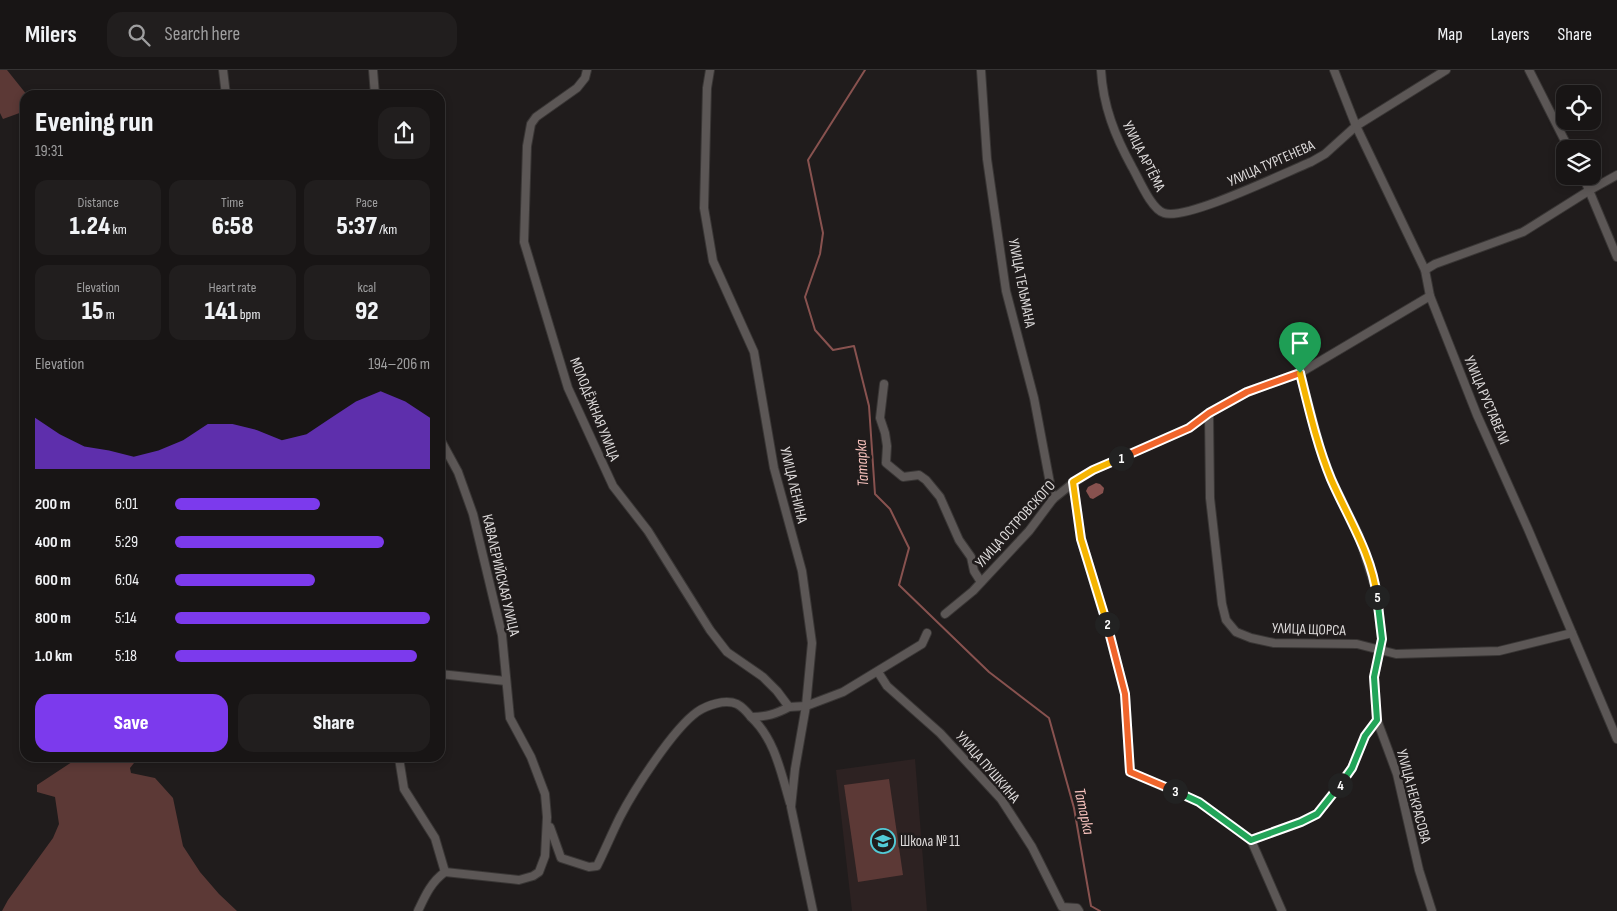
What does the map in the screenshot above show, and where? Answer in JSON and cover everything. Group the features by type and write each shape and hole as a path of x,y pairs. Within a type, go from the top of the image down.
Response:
{"street":[{"path":"223,70 225,90"},
{"path":"373,70 375,90"},
{"name":"МОЛОДЁЖНАЯ УЛИЦА","path":"587,70 585,78 578,88 536,117 531,124 526,146 524,242 568,388 613,486 648,531 710,630 727,652 763,677 789,707"},
{"name":"УЛИЦА ЛЕНИНА","path":"710,70 707,88 704,208 713,261 754,352 774,468 802,571 812,643 806,706 795,769 791,807 814,911"},
{"name":"УЛИЦА ТЕЛЬМАНА","path":"981,70 987,159 1006,291 1034,398 1054,499"},
{"name":"УЛИЦА АРТЁМА","path":"1101,70 1105,103 1122,149 1156,208 1164,213 1172,214"},
{"name":"УЛИЦА РУСТАВЕЛИ","path":"1334,70 1356,126 1425,270 1430,296 1477,415 1617,740"},
{"name":"УЛИЦА ТУРГЕНЕВА","path":"1172,214 1219,202 1311,162 1325,154 1356,126 1446,70"},
{"path":"1529,70 1564,140"},
{"path":"1425,270 1435,264 1523,232 1617,175"},
{"path":"1588,185 1617,257"},
{"name":"УЛИЦА ОСТРОВСКОГО","path":"945,614 981,582 1029,531 1054,499 1073,482 1093,470 1189,428 1209,413 1247,392 1300,373 1430,296"},
{"name":"УЛИЦА НЕКРАСОВА","path":"1300,373 1321,452 1332,480 1360,536 1370,565 1376,590 1382,639 1374,677 1377,720 1397,774 1419,870 1432,911"},
{"path":"884,384 880,418 887,446 886,463 903,478 919,475 926,480 940,497 959,540 971,557 974,571 981,582"},
{"name":"УЛИЦА ЩОРСА","path":"1209,413 1210,498 1222,604 1226,620 1236,632 1251,638 1274,643 1357,644 1378,651 1415,655 1460,651 1500,651 1572,633"},
{"name":"КАВАЛЕРИЙСКАЯ УЛИЦА","path":"445,450 458,472 473,514 502,635 510,718 531,757 545,794 547,817 545,856 539,872 533,876 518,880 445,872"},
{"path":"1073,482 1081,539 1109,632 1125,694 1130,772 1199,802 1251,840 1282,911"},
{"path":"751,717 770,716 789,707 806,706 843,692 922,644 928,633"},
{"name":"УЛИЦА ПУШКИНА","path":"878,672 887,686 940,732 1001,799 1032,847 1059,909 1077,908 1079,911"},
{"path":"445,675 506,681"},
{"path":"547,817 561,858 589,867 597,866 620,816 669,742 686,721 697,712 709,706 731,702 739,705 759,724 770,742 778,760 791,807"},
{"path":"1251,840 1301,822 1317,814 1352,768 1365,736 1377,720"},
{"path":"400,762 404,789 418,814 435,838 445,872 427,891 418,911"}],"shaded area":[{"path":"0,70 7,70 23,90 20,90 20,113 3,119 0,113"},
{"path":"1096,483 1104,488 1103,493 1093,499 1090,498 1086,491 1088,487"},
{"name":"Школа № 11","path":"915,759 927,911 852,911 836,770"},
{"path":"72,762 135,762 130,768 131,773 155,778 173,798 183,846 200,872 237,911 2,911 53,838 59,824 55,797 37,792 37,785"},
{"path":"889,779 903,875 858,882 844,785"}],"waterway":[{"name":"Татарка","path":"865,70 808,160 823,233 820,254 805,297 815,330 833,350 854,346 869,406 875,494 890,509 909,548 899,585 989,672 1049,718 1074,808 1091,906 1100,911"}],"place":[{"name":"Школа № 11","path":"883,841"}],"route":[{"path":"1300,373 1321,452 1332,480 1360,536 1376,590 1382,639 1374,677 1377,720 1365,736 1352,768 1317,814 1301,822 1251,840 1199,802 1130,772 1125,694 1109,632 1081,539 1073,482 1093,470 1189,428 1209,413 1247,392 1300,373"}]}
